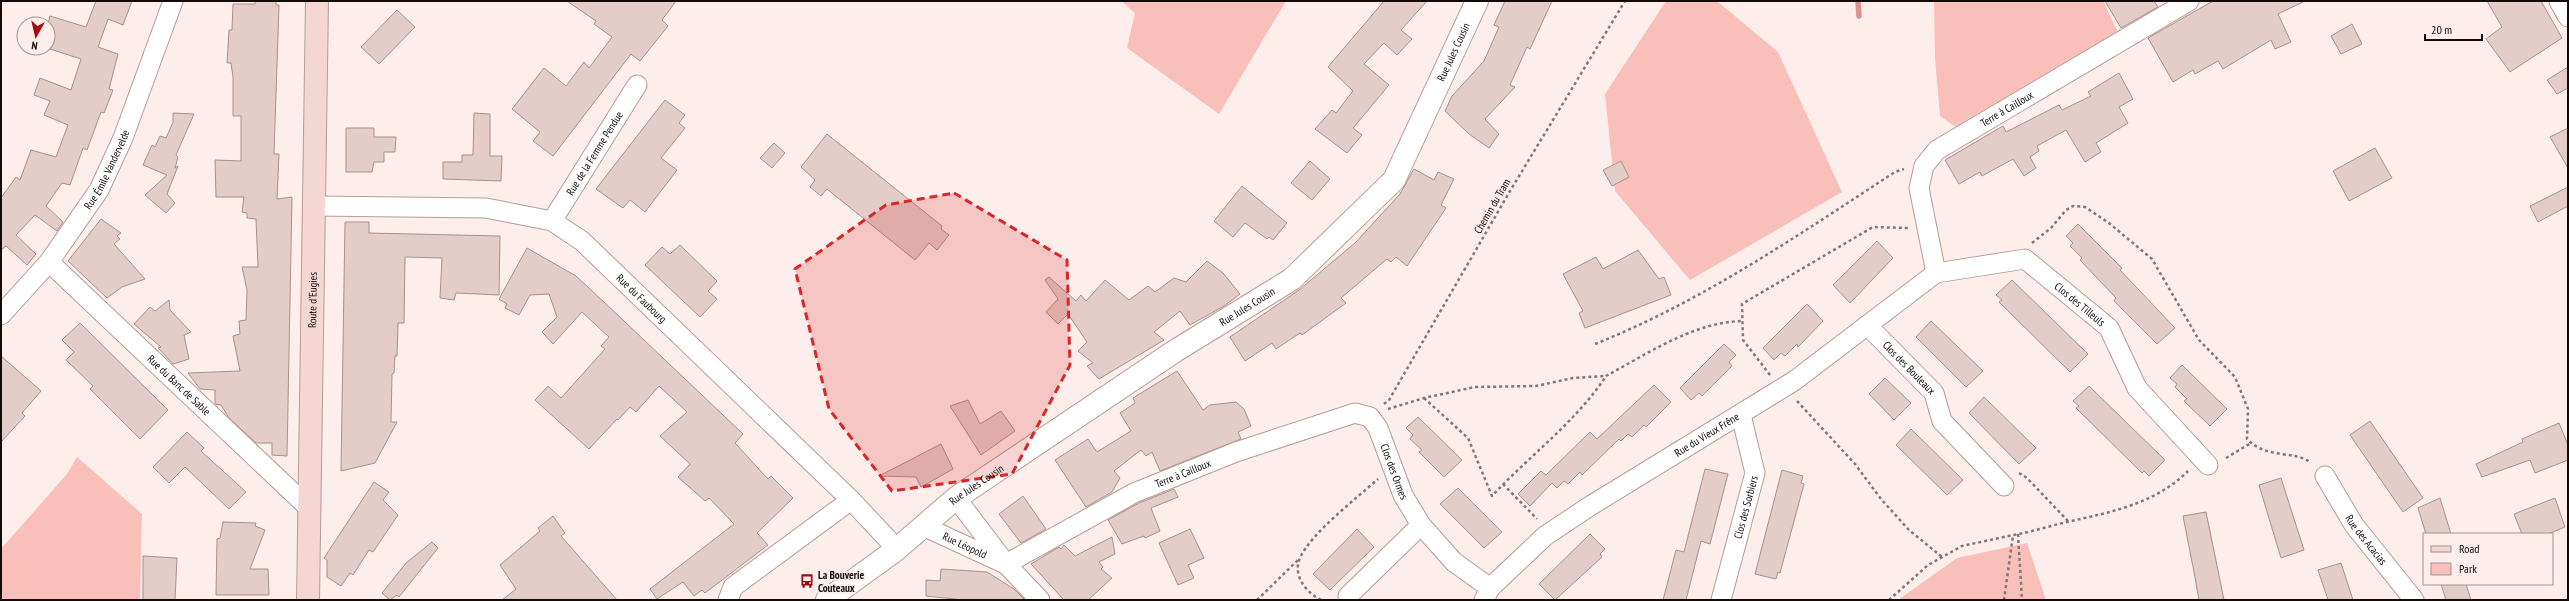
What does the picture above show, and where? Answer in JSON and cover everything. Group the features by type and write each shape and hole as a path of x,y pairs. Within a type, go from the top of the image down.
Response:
{"main road":[{"name":"Route d'Eugies","path":"308,600 317,1"}],"street":[{"name":"Rue Émile Vandervelde","path":"1,315 48,262 99,190 123,138 174,1"},
{"name":"Rue Jules Cousin","path":"827,600 897,550 956,498 1175,351 1292,279 1394,180 1477,1"},
{"name":"Terre à Cailloux","path":"1936,273 1919,188 1924,166 1937,150 2189,1"},
{"path":"2559,1 2568,17"},
{"name":"Rue de la Femme Pendue","path":"552,221 637,85"},
{"name":"Rue du Faubourg","path":"314,206 486,208 552,221 582,241 850,500 897,550"},
{"name":"Clos des Tilleuls","path":"1936,273 2025,259 2109,328 2137,388 2204,462"},
{"name":"Rue du Banc de Sable","path":"48,262 309,508"},
{"name":"Rue du Vieux Frêne","path":"1487,594 1545,536 1590,506 1784,388 1936,273"},
{"name":"Clos des Bouleaux","path":"1867,325 1934,393 1942,421 2002,484"},
{"name":"Terre à Cailloux","path":"1006,564 1134,493 1219,458 1350,414 1361,414 1370,417"},
{"name":"Clos des Sorbiers","path":"1721,600 1755,473 1741,415"},
{"name":"Clos des Ormes","path":"1370,417 1378,428 1407,503 1421,525 1454,562 1487,594"},
{"name":"Rue des Acacias","path":"2325,476 2354,525 2414,600"},
{"name":"Rue Léopold","path":"956,498 1006,564 1040,600"},
{"path":"728,600 733,587 850,500"},
{"path":"1348,596 1421,525"},
{"name":"Rue Léopold","path":"923,526 1006,564"}],"path":[{"name":"Chemin du Tram","path":"1370,417 1389,400 1510,191 1625,1"},
{"path":"1594,344 1631,330 1708,291 1895,172"},
{"path":"2016,261 2028,246 2051,228 2066,210 2072,206 2085,207 2108,223 2152,259 2199,340 2235,377 2248,409 2246,427 2247,439 2251,443 2274,454 2306,458 2325,476"},
{"path":"1927,230 1873,227 1742,304 1742,321 1744,340 1784,388 1855,464 1881,499 1909,530 1942,557"},
{"path":"1370,417 1396,406 1424,398 1475,387 1536,386 1573,378 1606,376 1699,330 1731,321 1742,321"},
{"path":"1424,398 1468,438 1492,496 1574,415 1597,390 1606,376"},
{"path":"1888,600 1928,565 1962,546 2068,521 2097,517 2150,498 2172,487 2204,462 2232,456 2251,443"},
{"path":"1258,600 1300,558 1312,541 1342,511 1392,466"},
{"path":"2002,484 2010,474 2020,473 2068,521"},
{"path":"1503,484 1536,515 1545,536"},
{"path":"2018,534 2022,600"},
{"path":"2004,600 2013,535"},
{"path":"1300,558 1299,572 1302,584 1309,594 1321,600"}],"highlighted area":[{"path":"954,193 1067,260 1070,365 1012,474 892,491 829,409 795,269 886,205"}],"green space":[{"path":"1121,1 1286,1 1219,114 1127,48 1135,13"},
{"path":"1666,1 1717,1 1778,52 1842,192 1690,280 1615,191 1605,94"},
{"path":"1934,1 2103,1 2119,34 1960,130 1940,116 1935,58"},
{"path":"77,457 142,514 140,600 1,600 1,549 67,474"},
{"path":"2027,543 2046,600 1898,600 1957,558"}],"building":[{"path":"96,1 132,1 123,25 108,19 98,47 118,54 109,89 113,90 104,113 101,112 87,150 83,148 70,185 62,183 46,206 63,222 57,231 35,215 16,235 36,254 27,265 6,246 1,250 1,198 16,177 20,180 31,150 56,157 68,125 44,115 50,101 34,95 40,78 71,90 81,59 56,51 56,18 86,27"},
{"path":"255,1 276,1 276,5 279,5 274,154 279,154 277,199 292,197 287,456 272,455 272,443 256,443 229,418 221,405 215,404 215,390 200,389 188,373 240,371 233,336 240,334 239,321 246,320 247,290 242,267 258,267 256,219 247,218 247,213 242,212 244,197 216,197 215,160 241,161 241,116 233,116 233,77 231,63 227,63 229,30 232,30 233,4 255,4"},
{"path":"567,1 676,1 662,20 668,26 640,61 631,54 553,156 533,141 540,132 512,109 544,68 566,86 584,62 589,68 612,37 594,24 596,21"},
{"path":"1384,1 1427,1 1401,30 1412,39 1397,55 1384,43 1364,64 1389,85 1353,128 1362,135 1347,153 1315,129 1332,110 1336,113 1353,91 1328,67"},
{"path":"1505,1 1552,1 1530,49 1527,47 1510,85 1515,87 1485,119 1499,134 1489,148 1469,134 1445,111 1452,96 1484,61 1499,27 1494,25"},
{"path":"2105,1 2154,1 2158,7 2121,28"},
{"path":"2213,1 2305,1 2278,14 2291,42 2275,49 2271,40 2223,69 2218,61 2195,74 2193,70 2173,82 2148,38"},
{"path":"2487,1 2541,1 2562,38 2510,72 2486,39 2502,27"},
{"path":"397,10 415,27 379,64 361,47"},
{"path":"2352,24 2362,44 2341,54 2331,36"},
{"path":"2568,67 2568,88 2557,94 2547,80"},
{"path":"2119,73 2133,99 2119,107 2128,123 2096,143 2101,152 2085,162 2066,130 2037,146 2039,151 2030,157 2036,168 2024,176 2013,159 1982,176 1980,172 1959,184 1945,160 2003,126 2006,132 2059,105 2062,110 2091,96 2088,92"},
{"path":"665,100 685,115 679,123 685,128 661,158 677,170 645,212 630,200 623,208 596,189"},
{"path":"173,113 194,114 176,155 178,157 175,168 178,166 167,194 175,203 166,213 145,195 167,175 143,165 152,145 155,147 160,136 166,138 173,122"},
{"path":"474,113 490,114 490,156 502,156 501,181 443,179 443,162 462,162 462,155 473,155"},
{"path":"346,128 374,128 374,137 396,137 395,152 384,152 384,162 374,162 372,172 346,172"},
{"path":"2568,128 2568,168 2550,137"},
{"path":"827,134 942,226 941,229 949,235 937,250 929,243 915,260 827,189 821,196 810,187 815,180 801,167"},
{"path":"774,143 785,153 772,168 760,158"},
{"path":"2375,148 2392,178 2349,201 2333,171"},
{"path":"1310,161 1330,179 1312,200 1291,183"},
{"path":"1621,161 1629,177 1612,186 1603,170"},
{"path":"1414,169 1434,180 1438,172 1454,179 1441,205 1446,208 1407,266 1396,257 1391,262 1387,259 1341,298 1346,303 1302,335 1300,333 1276,349 1272,343 1245,361 1230,337 1299,290 1355,243 1400,194"},
{"path":"1242,186 1287,223 1273,240 1269,237 1267,239 1245,223 1233,237 1214,221"},
{"path":"2568,187 2568,206 2538,222 2530,206"},
{"path":"101,219 121,233 117,236 120,239 114,244 145,279 122,287 107,298 68,261"},
{"path":"345,222 369,222 369,233 500,236 499,295 456,293 454,300 440,298 442,258 405,257 404,323 398,323 397,356 395,356 394,373 392,374 391,422 397,422 375,463 341,471"},
{"path":"2078,224 2122,268 2120,270 2175,328 2157,344 2114,301 2116,298 2080,260 2082,258 2070,246 2073,243 2066,236"},
{"path":"1877,241 1893,258 1850,303 1833,285"},
{"path":"680,245 717,281 708,291 717,299 700,317 645,265 662,247 670,254"},
{"path":"527,248 576,276 605,303 743,434 735,443 768,479 771,476 793,498 757,533 768,545 705,593 702,590 694,596 683,582 657,599 650,589 734,524 709,498 705,501 678,477 690,464 660,436 687,412 659,386 636,412 630,407 589,449 535,400 548,386 561,398 605,349 601,346 609,337 582,312 553,344 542,332 557,317 549,294 530,295 519,315 505,308 507,304 499,299"},
{"path":"1638,250 1659,279 1664,277 1671,295 1585,328 1579,313 1583,311 1563,274 1596,257 1603,269"},
{"path":"1207,261 1223,273 1240,294 1224,306 1190,325 1180,311 1154,332 1164,340 1099,379 1087,366 1093,363 1078,351 1087,342 1068,314 1058,324 1046,312 1058,299 1045,280 1049,277 1076,301 1081,295 1086,301 1105,280 1129,300 1148,286 1155,292 1174,278 1186,282"},
{"path":"2012,280 2088,354 2070,372 1999,302 2002,300 1996,295"},
{"path":"169,300 170,310 191,332 184,335 189,359 173,364 158,348 161,347 134,324 150,307 155,311"},
{"path":"1807,304 1823,321 1798,347 1797,344 1785,356 1781,353 1774,360 1763,348"},
{"path":"1931,321 1983,371 1966,387 1916,337"},
{"path":"80,323 168,410 140,439 90,389 93,386 66,360 74,352 62,340"},
{"path":"1724,344 1736,355 1729,362 1732,366 1702,396 1699,393 1691,400 1680,388"},
{"path":"1,356 41,391 22,413 25,416 1,442"},
{"path":"2182,365 2227,409 2210,426 2184,401 2187,399 2175,387 2177,384 2170,378"},
{"path":"1177,371 1203,410 1210,405 1236,402 1244,409 1251,426 1238,432 1241,439 1160,471 1152,452 1146,456 1141,450 1114,471 1120,478 1112,492 1086,507 1055,460 1088,439 1097,452 1131,431 1120,413 1135,403 1133,398"},
{"path":"1885,378 1911,403 1894,420 1869,394"},
{"path":"1654,385 1671,402 1646,427 1644,425 1632,437 1628,434 1621,441 1619,439 1582,475 1580,472 1568,484 1564,481 1557,488 1552,483 1530,506 1518,494 1541,471 1546,475 1590,432 1597,439"},
{"path":"2089,386 2165,460 2149,476 2144,471 2142,473 2076,408 2079,406 2073,401"},
{"path":"1984,397 2036,448 2019,464 1969,413"},
{"path":"968,400 980,424 1001,411 1015,431 981,455 950,406"},
{"path":"1418,417 1462,460 1444,477 1419,452 1422,450 1410,439 1413,435 1406,428"},
{"path":"2370,421 2423,498 2403,512 2350,435"},
{"path":"2559,423 2568,445 2568,460 2535,473 2530,460 2482,477 2476,464 2523,442 2522,439"},
{"path":"1911,429 1963,480 1947,495 1896,445"},
{"path":"187,432 204,448 201,451 246,492 229,509 185,467 169,483 153,467"},
{"path":"941,444 953,469 921,487 916,477 879,476"},
{"path":"1705,469 1728,474 1710,544 1701,541 1686,600 1663,600 1676,550 1684,552"},
{"path":"1782,470 1803,476 1801,483 1804,484 1780,573 1778,572 1776,579 1755,574"},
{"path":"2281,478 2304,550 2281,558 2259,485"},
{"path":"374,482 389,492 383,500 398,515 373,552 369,550 353,575 350,573 341,586 327,577 327,560 324,558"},
{"path":"1458,488 1502,532 1484,548 1440,504"},
{"path":"1174,489 1178,497 1151,508 1160,531 1145,538 1144,536 1122,544 1108,520 1139,503"},
{"path":"1023,496 1046,529 1021,543 999,514"},
{"path":"2440,498 2451,533 2426,533 2418,508"},
{"path":"2555,498 2565,527 2550,533 2522,533 2514,514"},
{"path":"2206,512 2224,600 2199,600 2183,516"},
{"path":"553,516 565,533 561,536 617,600 502,600 516,589 500,565 540,531 538,528"},
{"path":"223,522 256,523 255,526 265,530 250,569 268,569 269,595 216,595 217,539 220,538"},
{"path":"1190,529 1204,558 1188,565 1194,578 1178,585 1159,543"},
{"path":"1357,529 1374,547 1330,590 1313,574"},
{"path":"1590,534 1605,549 1600,554 1602,557 1555,600 1539,584"},
{"path":"1112,537 1115,554 1099,562 1103,567 1101,569 1112,578 1088,600 1064,600 1031,564 1059,547 1061,549 1064,545 1075,556"},
{"path":"432,542 438,548 399,597 397,595 390,600 382,593 406,563"},
{"path":"143,556 177,558 175,600 143,600"},
{"path":"2341,563 2353,600 2328,600 2318,570"},
{"path":"941,569 987,572 1014,589 1025,600 964,600 926,596 926,580 940,581"},
{"path":"2441,585 2466,585 2471,600 2446,600"}],"waterway":[{"path":"1858,1 1859,16"}],"place":[{"name":"La Bouverie Couteaux","path":"807,581"}]}
